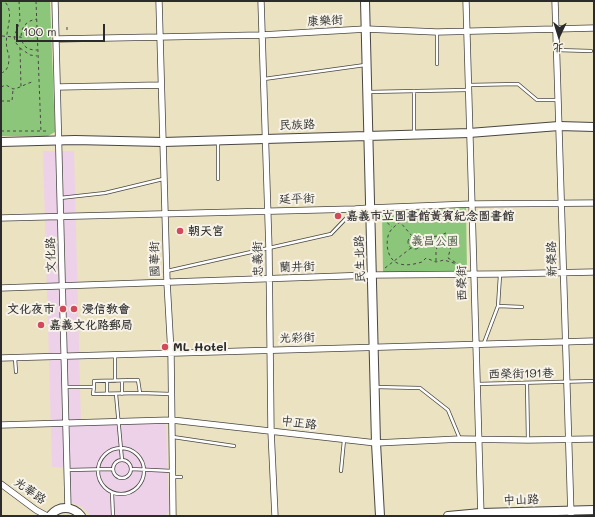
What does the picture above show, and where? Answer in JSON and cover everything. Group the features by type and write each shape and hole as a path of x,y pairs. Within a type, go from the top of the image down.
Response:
{"main road":[{"name":"民生北路","path":"365,1 366,92 376,443 380,516"},
{"name":"民族路","path":"1,142 162,142 469,133 559,126 594,127"},
{"path":"50,516 57,510 68,508 76,511 81,516"},
{"name":"中山路","path":"448,516 570,513 594,510"}],"street":[{"name":"文化路","path":"55,1 68,508"},
{"name":"國華街","path":"159,1 162,142 171,353 173,516"},
{"name":"忠義街","path":"261,1 270,279 270,349 275,516"},
{"name":"西榮街","path":"466,1 481,515"},
{"name":"新榮路","path":"555,1 570,513"},
{"name":"康樂街","path":"57,39 262,35 366,29 437,32 594,28"},
{"path":"58,87 161,85"},
{"name":"延平街","path":"1,218 355,209 472,204 594,203"},
{"name":"蘭井街","path":"1,288 372,275 594,272"},
{"name":"光彩街","path":"1,358 374,346 594,341"},
{"name":"中正路","path":"1,425 118,420 172,420 376,443 460,439 594,439"},
{"name":"光華路","path":"1,484 36,510 47,516"}],"lane":[{"path":"437,32 438,64"},
{"path":"556,50 591,51"},
{"path":"264,79 366,64"},
{"path":"366,92 414,91 518,84 537,100 558,100"},
{"path":"414,91 414,134"},
{"path":"218,140 218,179"},
{"path":"60,198 105,194 164,179"},
{"path":"167,271 331,234 355,209"},
{"path":"484,344 498,306 500,274"},
{"path":"498,306 522,307"},
{"path":"115,355 115,381"},
{"path":"15,358 16,372"},
{"path":"140,394 138,380 94,381 93,394 140,394 172,394"},
{"path":"107,381 107,394"},
{"path":"122,381 122,394"},
{"name":"西榮街191巷","path":"476,384 594,381"},
{"path":"527,383 528,440"},
{"path":"375,386 420,388 448,410 460,439"},
{"path":"65,387 94,387"},
{"path":"116,394 122,460"},
{"path":"173,437 234,446"},
{"path":"341,471 344,439"},
{"path":"120,448 132,451 138,455 144,470 144,476 141,483 132,492 125,494 112,493 105,489 98,477 97,470 99,462 103,456 110,451 120,448"},
{"path":"122,460 129,464 131,469 128,476 122,478 115,475 113,469 116,462 122,460"},
{"path":"67,470 113,469"},
{"path":"131,469 173,474 181,477"},
{"path":"112,493 112,516"}],"path":[{"path":"4,1 9,10 7,16"},
{"path":"19,1 20,21 14,37 16,43 30,55 38,56"},
{"path":"36,1 41,132"},
{"path":"36,19 26,23 22,29 21,37 24,46 30,50 38,50"},
{"path":"3,41 2,36 21,37"},
{"path":"20,48 21,87"},
{"path":"1,73 8,67 10,55 3,49"},
{"path":"1,87 6,85 13,89 32,82"},
{"path":"1,101 12,101 13,89"},
{"path":"1,132 48,131"},
{"path":"381,212 384,219 393,228"},
{"path":"400,222 412,236 416,235 420,238 439,236 446,233 451,238 448,258 460,265 444,260 436,262 426,258 422,262 407,265 394,261 391,258 387,245 390,232 393,228 400,222"},
{"path":"411,248 408,242 409,238 412,236"},
{"path":"436,262 439,236"},
{"path":"386,267 411,248 416,249 420,246 422,242 420,238"}],"shaded area":[{"path":"43,151 74,151 81,425 161,423 166,425 169,511 165,516 91,516 82,507 70,502 69,468 52,467"}],"green space":[{"path":"1,1 50,1 55,132 48,136 1,136"},
{"name":"義昌公園","path":"466,208 467,272 383,272 382,212"}],"place":[{"name":"嘉義市立圖書館黃賓紀念圖書館","path":"338,216"},
{"name":"朝天宮","path":"180,231"},
{"name":"文化夜市","path":"63,309"},
{"name":"浸信教會","path":"74,309"},
{"name":"嘉義文化路郵局","path":"41,325"},
{"name":"ML Hotel","path":"165,347"}]}
